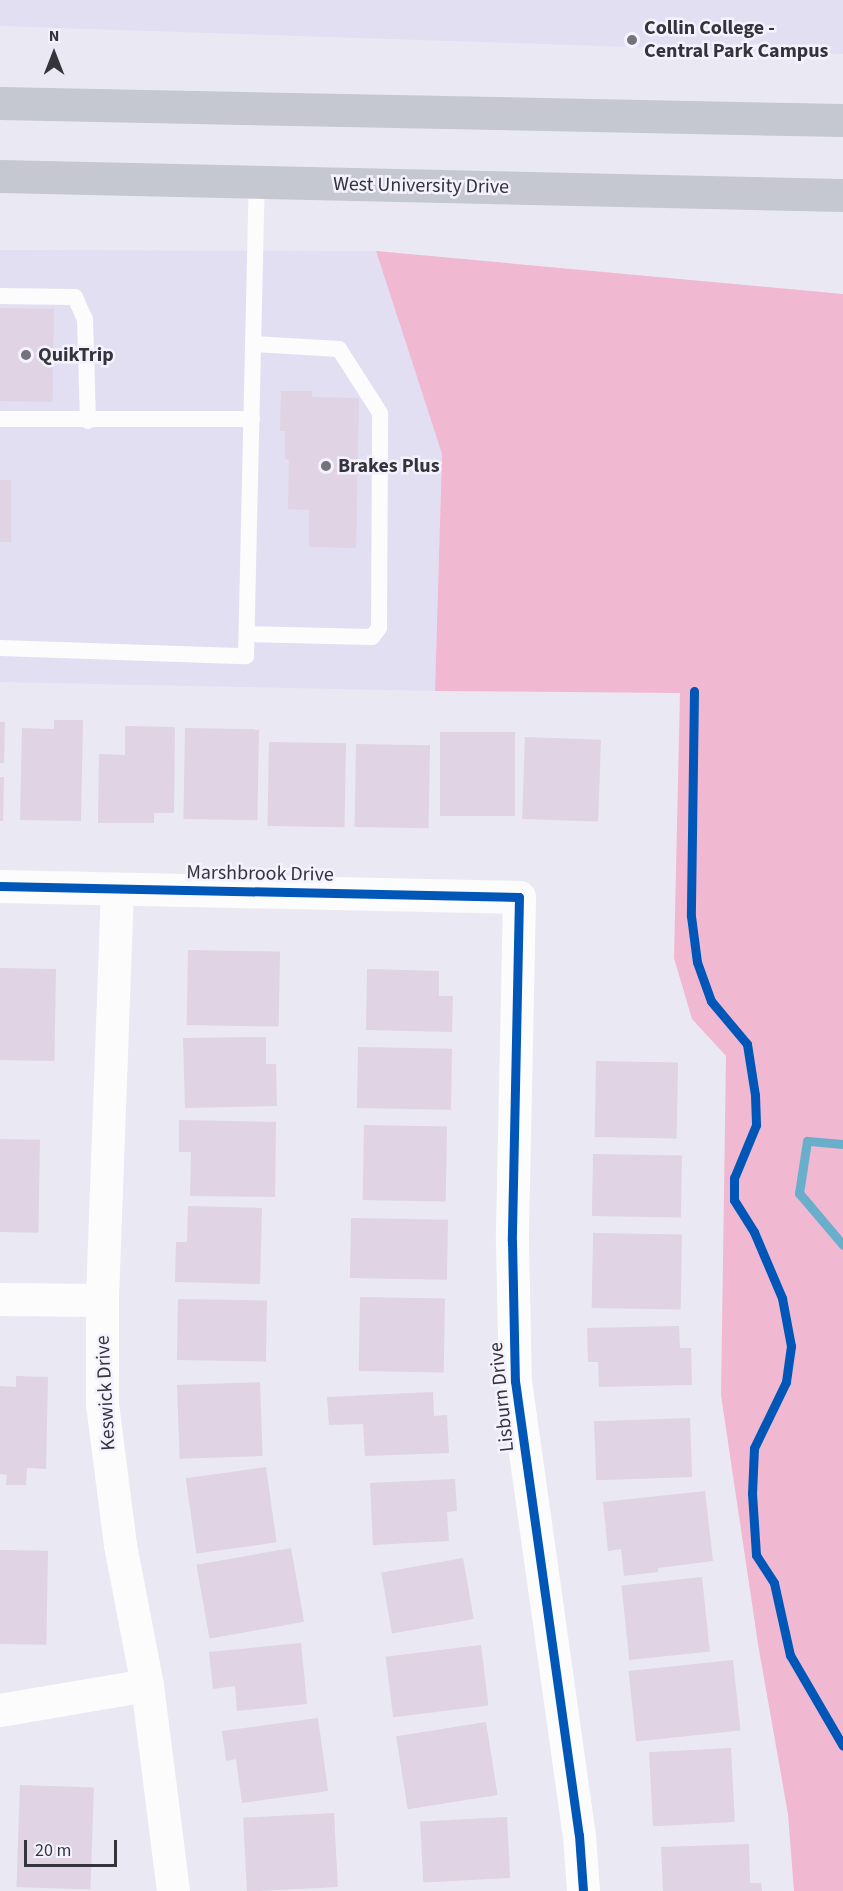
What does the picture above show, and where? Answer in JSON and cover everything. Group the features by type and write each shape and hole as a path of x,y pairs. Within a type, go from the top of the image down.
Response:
{"highway":[{"path":"0,103 843,120"},
{"name":"West University Drive","path":"0,176 843,195"}],"street":[{"name":"Marshbrook Drive","path":"0,886 519,897"},
{"name":"Keswick Drive","path":"117,890 102,1300 102,1404 120,1545 147,1685 173,1891"},
{"name":"Lisburn Drive","path":"519,897 512,1241 514,1381 579,1835 582,1891"},
{"path":"0,1299 102,1300"},
{"path":"0,1710 147,1685"}],"lane":[{"path":"0,648 246,656 257,182"},
{"path":"0,296 75,297 85,319 88,421"},
{"path":"247,634 372,637 380,628 380,413 339,349 254,344"},
{"path":"0,419 88,421 252,419"}],"shaded area":[{"name":"Collin College - Central Park Campus","path":"0,0 843,0 843,54 0,26"},
{"path":"0,250 376,251 442,454 435,691 0,682"},
{"path":"376,251 843,294 843,1891 794,1891 788,1814 758,1644 721,1395 726,1056 692,1019 674,958 680,693 435,691 442,454"}],"building":[{"name":"QuikTrip","path":"0,308 54,309 52,402 0,401"},
{"path":"281,391 312,391 312,397 359,398 356,548 309,547 309,510 288,509 289,460 285,459 285,431 280,431"},
{"path":"0,480 11,480 11,542 0,542"},
{"path":"54,720 83,720 81,821 20,820 22,728 54,729"},
{"path":"0,722 5,722 4,763 0,763"},
{"path":"125,726 175,727 174,813 154,813 154,823 98,823 99,754 125,755"},
{"path":"185,728 259,729 257,820 183,819"},
{"path":"440,732 515,732 515,816 440,816"},
{"path":"525,737 601,740 598,822 522,819"},
{"path":"269,742 346,743 345,827 268,826"},
{"path":"356,744 430,745 429,828 355,827"},
{"path":"0,777 4,777 3,821 0,821"},
{"path":"188,950 280,952 279,1027 187,1025"},
{"path":"0,968 56,969 54,1061 0,1060"},
{"path":"367,969 439,971 439,996 453,996 452,1032 366,1030"},
{"path":"266,1037 266,1064 276,1064 277,1106 185,1108 183,1038"},
{"path":"358,1047 452,1049 451,1110 357,1108"},
{"path":"596,1061 678,1062 677,1138 595,1137"},
{"path":"179,1120 276,1122 275,1197 190,1196 191,1152 179,1152"},
{"path":"364,1125 447,1126 446,1201 363,1200"},
{"path":"0,1139 40,1140 38,1233 0,1232"},
{"path":"593,1154 682,1156 681,1218 592,1216"},
{"path":"188,1206 262,1208 260,1284 175,1282 176,1242 187,1242"},
{"path":"351,1218 448,1220 447,1280 350,1278"},
{"path":"593,1233 682,1235 681,1310 592,1308"},
{"path":"360,1297 445,1298 444,1372 359,1371"},
{"path":"178,1299 267,1301 266,1362 177,1360"},
{"path":"679,1326 680,1348 691,1348 692,1385 599,1387 598,1362 588,1362 587,1328"},
{"path":"16,1376 48,1377 46,1469 27,1468 26,1485 6,1485 7,1475 0,1474 0,1386 16,1387"},
{"path":"260,1382 263,1456 180,1459 177,1385"},
{"path":"433,1392 434,1416 447,1415 449,1453 365,1456 363,1424 329,1425 327,1397"},
{"path":"690,1418 692,1477 596,1480 594,1421"},
{"path":"266,1467 277,1542 196,1554 186,1478"},
{"path":"455,1479 457,1511 447,1512 449,1541 373,1545 370,1483"},
{"path":"705,1491 713,1561 658,1568 658,1572 624,1576 621,1549 608,1551 603,1502"},
{"path":"291,1548 304,1622 209,1639 196,1565"},
{"path":"0,1550 48,1551 46,1645 0,1644"},
{"path":"463,1558 474,1619 392,1633 381,1572"},
{"path":"702,1577 710,1652 629,1660 621,1585"},
{"path":"301,1643 307,1704 237,1711 235,1686 213,1689 209,1652"},
{"path":"481,1645 488,1706 393,1717 386,1657"},
{"path":"733,1660 740,1731 636,1742 629,1671"},
{"path":"318,1718 328,1791 242,1803 236,1759 226,1761 222,1731"},
{"path":"486,1722 498,1795 408,1809 396,1736"},
{"path":"731,1748 735,1822 653,1826 649,1752"},
{"path":"20,1785 94,1788 90,1890 16,1887"},
{"path":"334,1813 338,1887 247,1891 243,1818"},
{"path":"507,1817 510,1878 423,1882 420,1822"},
{"path":"749,1844 750,1883 761,1883 762,1891 663,1891 661,1847"}],"waterway":[{"path":"843,1144 807,1141 799,1193 843,1245"}],"cycle path":[{"path":"694,691 691,916 697,962 711,1001 747,1044 755,1095 756,1125 734,1178 734,1200 754,1232 782,1298 791,1346 786,1382 754,1448 752,1493 756,1555 774,1583 790,1655 843,1746"},
{"path":"0,886 519,897 512,1241 515,1381 579,1835 583,1891"}],"place":[{"name":"Collin College - Central Park Campus","path":"632,40"},
{"name":"QuikTrip","path":"26,355"},
{"name":"Brakes Plus","path":"326,466"}]}
